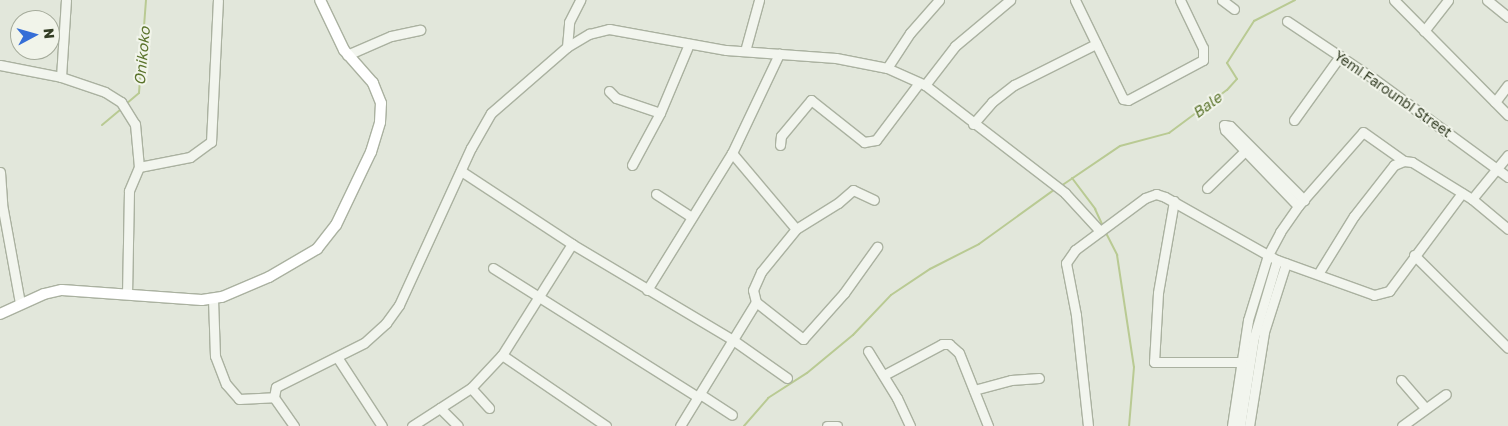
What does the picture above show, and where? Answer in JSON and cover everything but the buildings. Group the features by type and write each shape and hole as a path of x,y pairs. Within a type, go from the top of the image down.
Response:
{"main road":[{"path":"0,314 20,304 62,290 127,292 213,299 269,277 307,256 323,243 336,225 371,152 381,113 381,103 373,83 347,54 320,0"}],"street":[{"path":"61,77 66,0"},
{"path":"139,166 190,157 211,142 218,0"},
{"path":"567,47 568,22 580,0"},
{"path":"745,52 759,0"},
{"path":"887,68 910,33 939,0"},
{"path":"780,145 781,136 811,100 864,142 876,140 955,46 1010,0"},
{"path":"1074,0 1123,99 1131,99 1203,60 1203,48 1180,0"},
{"path":"1222,0 1234,9"},
{"path":"1394,0 1508,116"},
{"path":"1424,31 1448,0"},
{"path":"1486,0 1508,17"},
{"name":"Yemi Farounbi Street","path":"1286,21 1340,56 1508,177"},
{"path":"294,426 274,397 276,387 338,357 364,342 396,310 461,171 491,113 567,47 589,34 609,29 745,52 836,58 887,68 922,84 1106,226"},
{"path":"347,54 390,36 420,30"},
{"path":"632,165 660,113 689,44"},
{"path":"973,124 992,102 1014,85 1096,44"},
{"path":"647,290 690,216 732,153 779,54"},
{"path":"1294,120 1340,56"},
{"path":"0,65 61,77 105,92 120,102 135,124 139,166 129,191 127,292"},
{"path":"1496,102 1508,85"},
{"path":"609,90 616,98 660,113"},
{"path":"1232,426 1240,362 1248,320 1268,255 1301,203 1363,132 1404,160 1412,162 1472,199 1508,229"},
{"path":"1207,188 1247,149 1301,203"},
{"path":"732,153 796,229"},
{"path":"1472,199 1508,155"},
{"path":"1318,274 1354,216 1394,165 1404,160"},
{"path":"461,171 572,244 733,340 787,378"},
{"path":"0,172 1,204 20,304"},
{"path":"874,200 853,190 838,204 796,229 762,272 752,290 756,302 803,338 844,293 877,247"},
{"path":"1088,426 1076,315 1066,263 1075,250 1145,198 1156,194 1174,201 1268,255 1364,293 1385,294 1462,193"},
{"path":"656,194 690,216"},
{"path":"1174,201 1158,293 1154,362 1240,362"},
{"path":"412,426 471,388 502,354 572,244"},
{"path":"1414,255 1508,348"},
{"path":"1240,426 1254,338 1282,261"},
{"path":"1248,426 1264,332 1282,261"},
{"path":"493,268 732,415"},
{"path":"213,299 215,356 226,384 239,399 274,397"},
{"path":"680,426 756,302"},
{"path":"884,375 942,344 949,344 959,353 988,426"},
{"path":"868,351 884,375 910,426"},
{"path":"502,354 606,426"},
{"path":"338,357 382,426"},
{"path":"974,390 1011,380 1039,378"},
{"path":"1401,380 1425,408"},
{"path":"471,388 489,408"},
{"path":"1402,426 1446,394"},
{"path":"440,408 458,426"},
{"path":"827,426 837,426"}],"waterway":[{"name":"Onikoko","path":"126,104 139,93 146,0"},
{"name":"Bale","path":"1061,186 1120,146 1169,133 1227,90 1237,79 1227,63 1254,21 1295,0"},
{"name":"Onikoko","path":"102,125 121,109"},
{"path":"1072,178 1095,209 1103,226"},
{"path":"744,426 768,398 807,373 853,335 891,295 930,269 979,244 1054,190"},
{"path":"1105,231 1117,255 1134,367 1129,426"}]}
